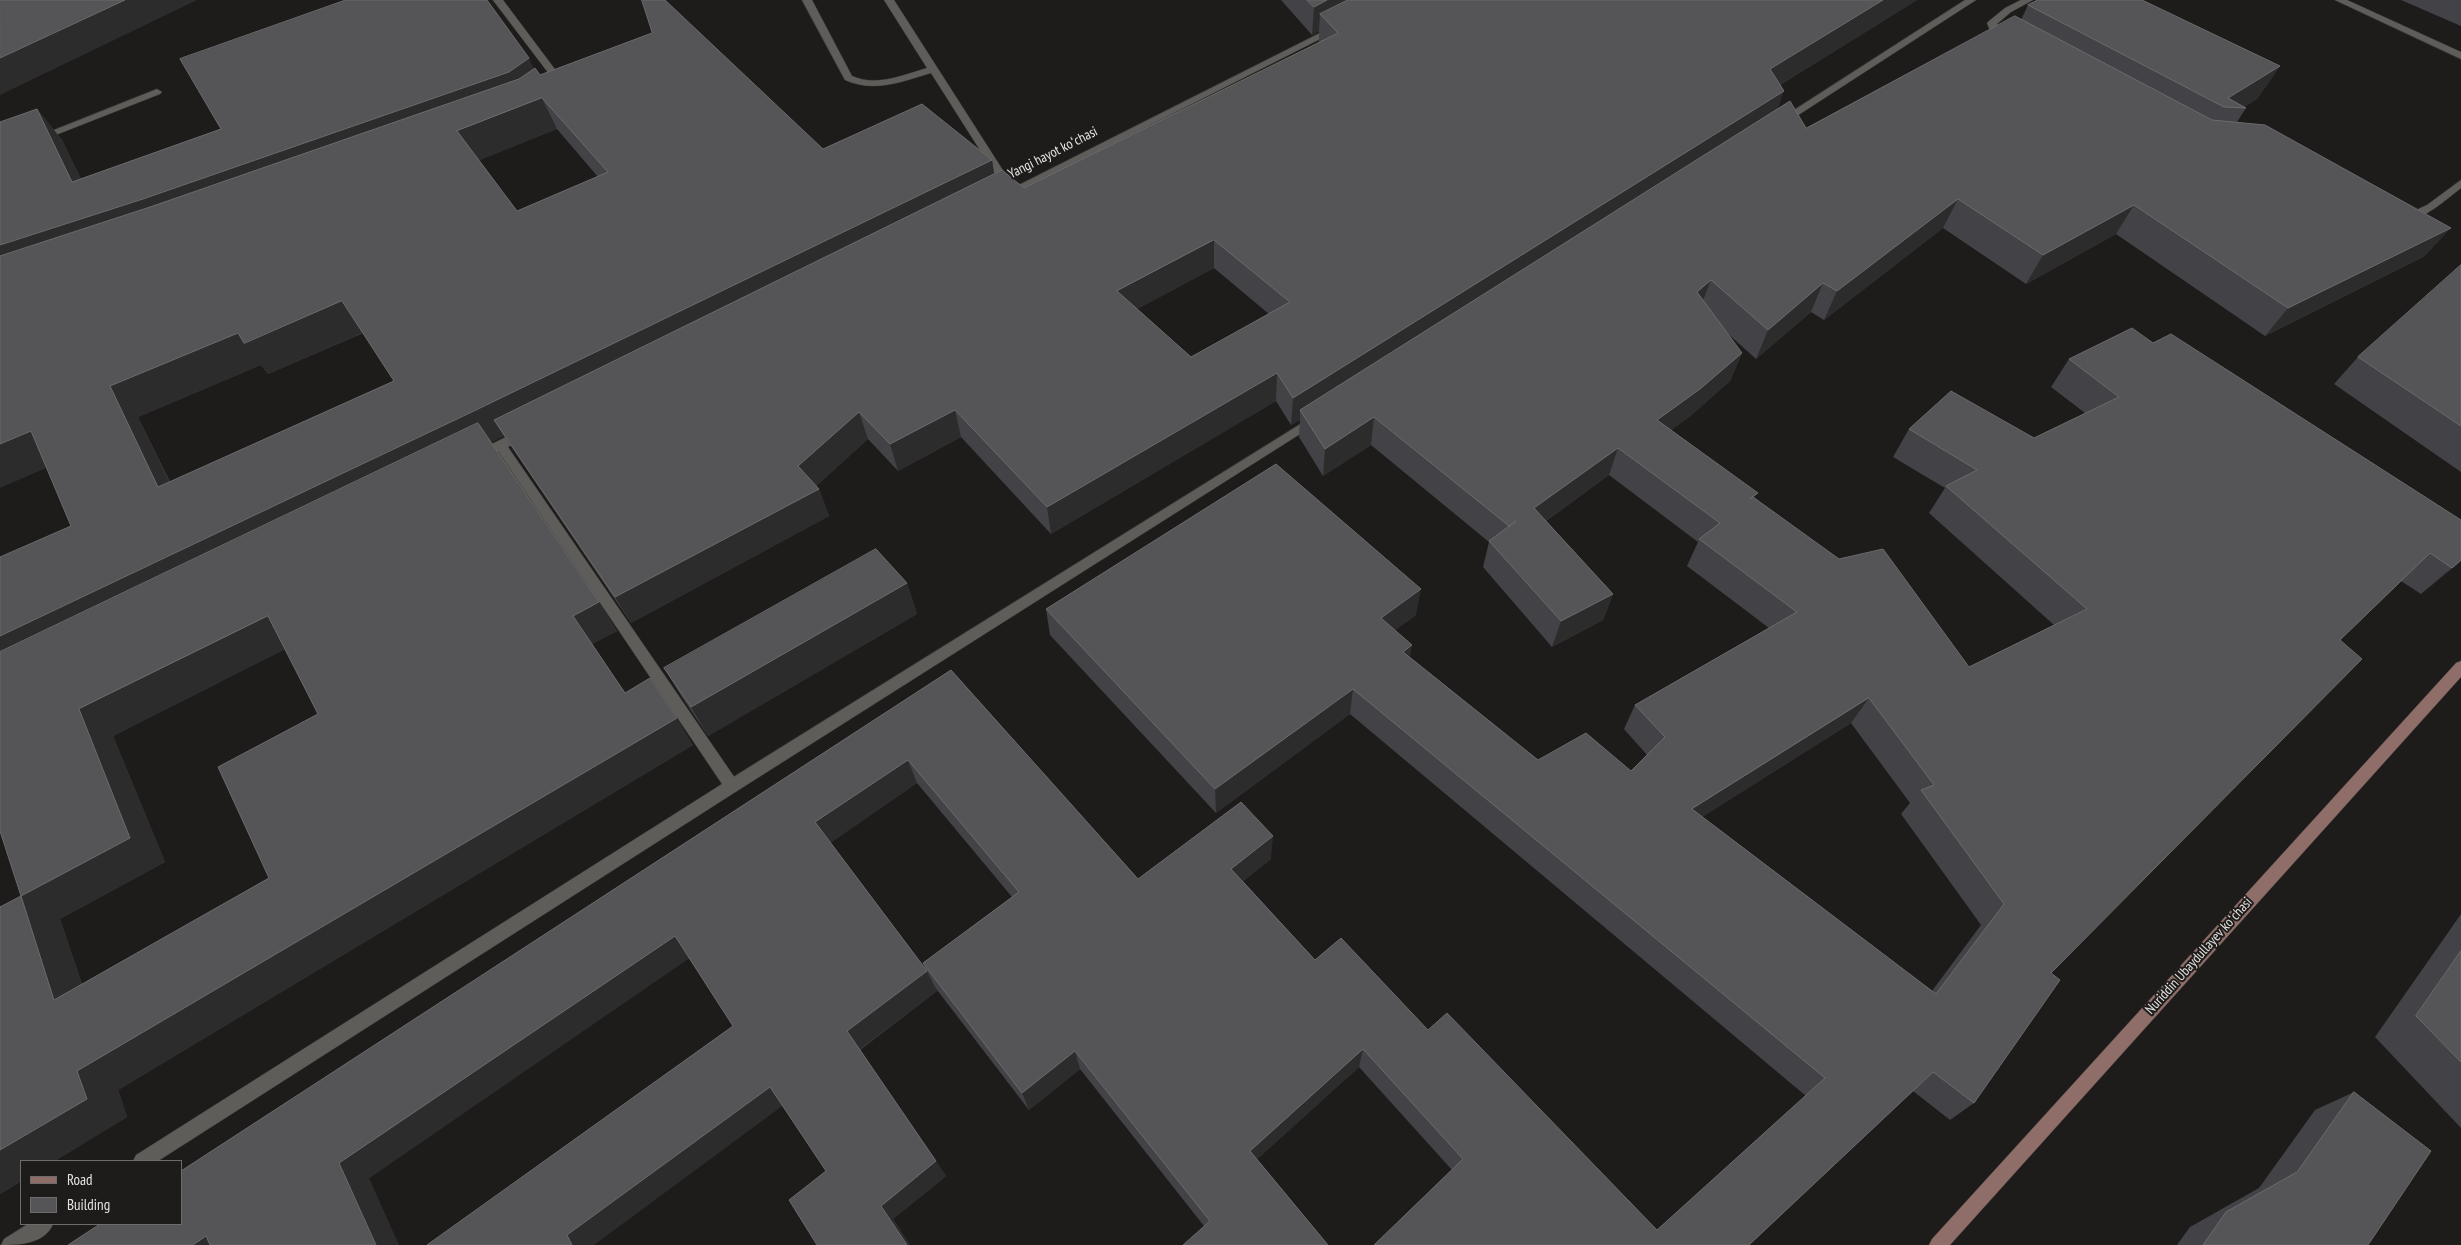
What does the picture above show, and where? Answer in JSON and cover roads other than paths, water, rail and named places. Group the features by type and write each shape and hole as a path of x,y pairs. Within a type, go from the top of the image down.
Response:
{"main road":[{"name":"Nuriddin Ubaydullayev koʻchasi","path":"1938,1245 2461,667"}],"street":[{"path":"498,0 557,78 551,92 544,97"},
{"path":"807,0 848,78 856,83 868,85 880,83 933,69"},
{"path":"889,0 1011,191"},
{"path":"1772,128 1971,0"},
{"path":"2011,45 1996,36 1992,23 2008,10 2028,0"},
{"path":"2340,0 2461,56"},
{"name":"Yangi hayot koʻchasi","path":"994,200 1348,22"},
{"path":"28,143 157,92"},
{"path":"2392,218 2408,220 2431,207 2461,183"},
{"path":"144,1160 732,786 1330,410"},
{"path":"464,462 535,428"},
{"path":"500,445 732,786"},
{"path":"10,1245 42,1225"}]}
